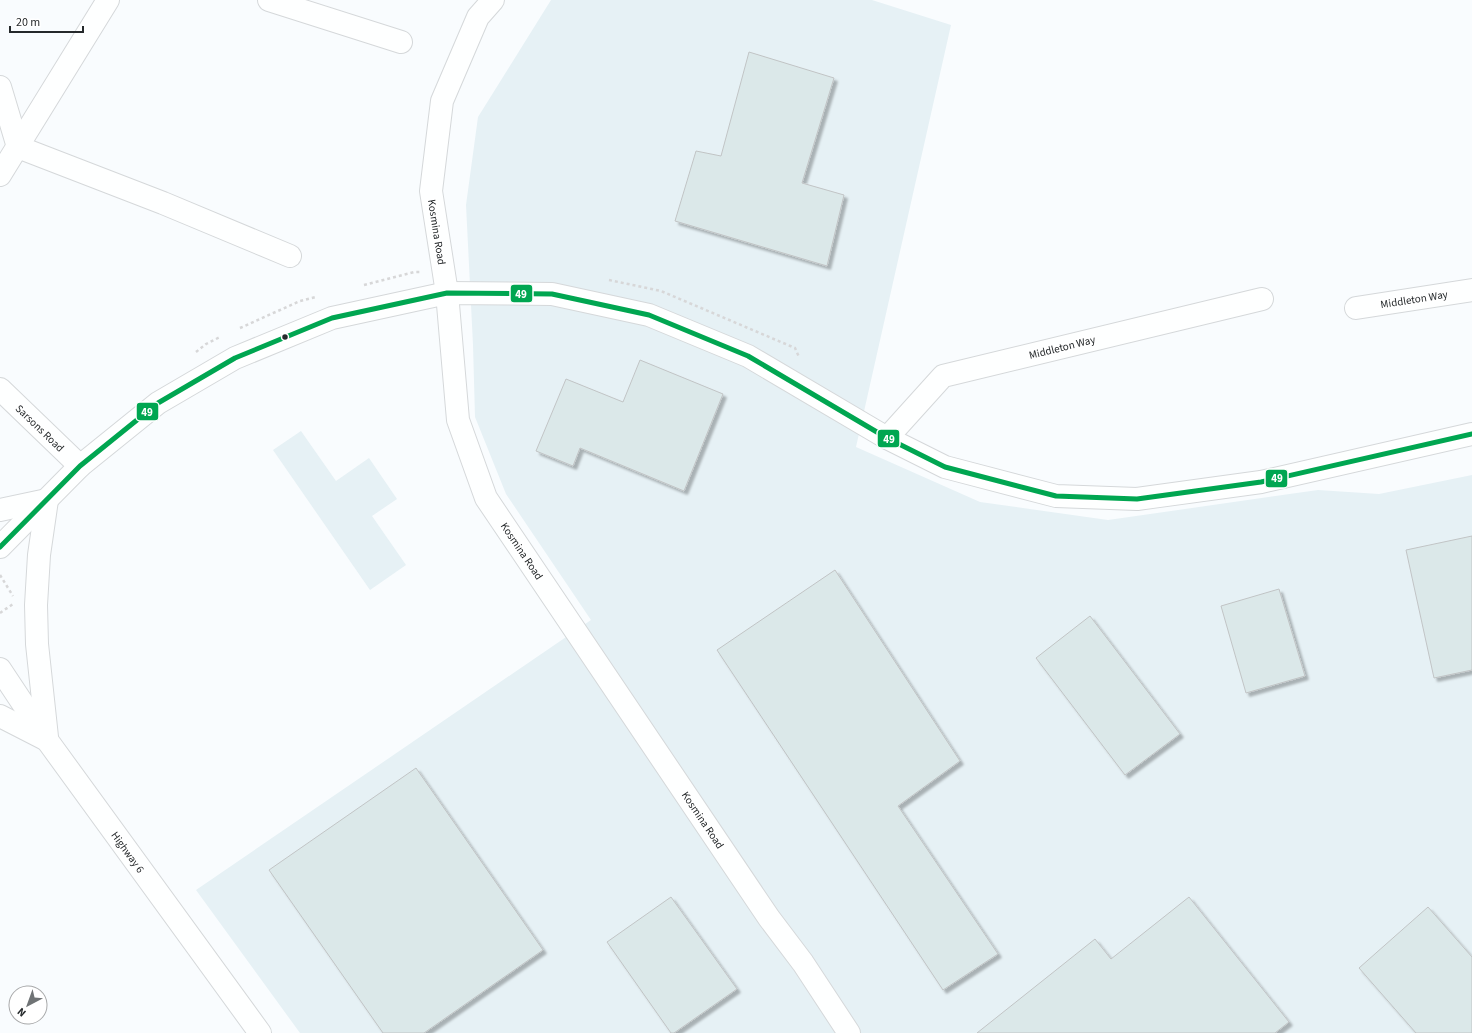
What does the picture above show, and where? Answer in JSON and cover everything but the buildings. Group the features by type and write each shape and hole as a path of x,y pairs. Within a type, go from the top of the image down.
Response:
{"street":[{"path":"0,175 108,0"},
{"path":"269,0 401,42"},
{"name":"Kosmina Road","path":"493,0 478,17 442,101 431,191 447,294 458,420 486,498 756,898 803,963 849,1033"},
{"path":"0,87 18,147"},
{"path":"18,147 163,203 290,256"},
{"name":"Middleton Way","path":"1356,308 1472,290"},
{"path":"0,546 80,466 158,403 235,358 332,318 447,294 552,294 650,315 748,356 887,438 945,467 1056,496 1137,499 1261,482 1472,434"},
{"name":"Middleton Way","path":"887,438 943,376 1262,299"},
{"name":"Sarsons Road","path":"0,390 80,466"},
{"path":"0,510 47,500"},
{"path":"47,500 39,555 36,605 37,644 47,740"},
{"name":"Highway 6","path":"0,669 47,740 260,1033"},
{"path":"0,716 47,740"}],"path":[{"path":"0,575 16,602 0,613"}],"shaded area":[{"path":"551,0 872,0 951,25 856,447 980,502 1108,520 1318,490 1379,494 1472,475 1472,1033 300,1033 196,890 591,620 506,494 475,417 466,205 478,117"},
{"path":"301,431 336,481 369,458 397,499 372,516 406,565 370,590 273,450"}],"transit line":[{"name":"49","path":"0,547 80,466 158,403 235,358 332,318 447,293 552,294 649,315 748,356 887,438 945,467 1056,496 1137,499 1261,482 1472,434"}]}
